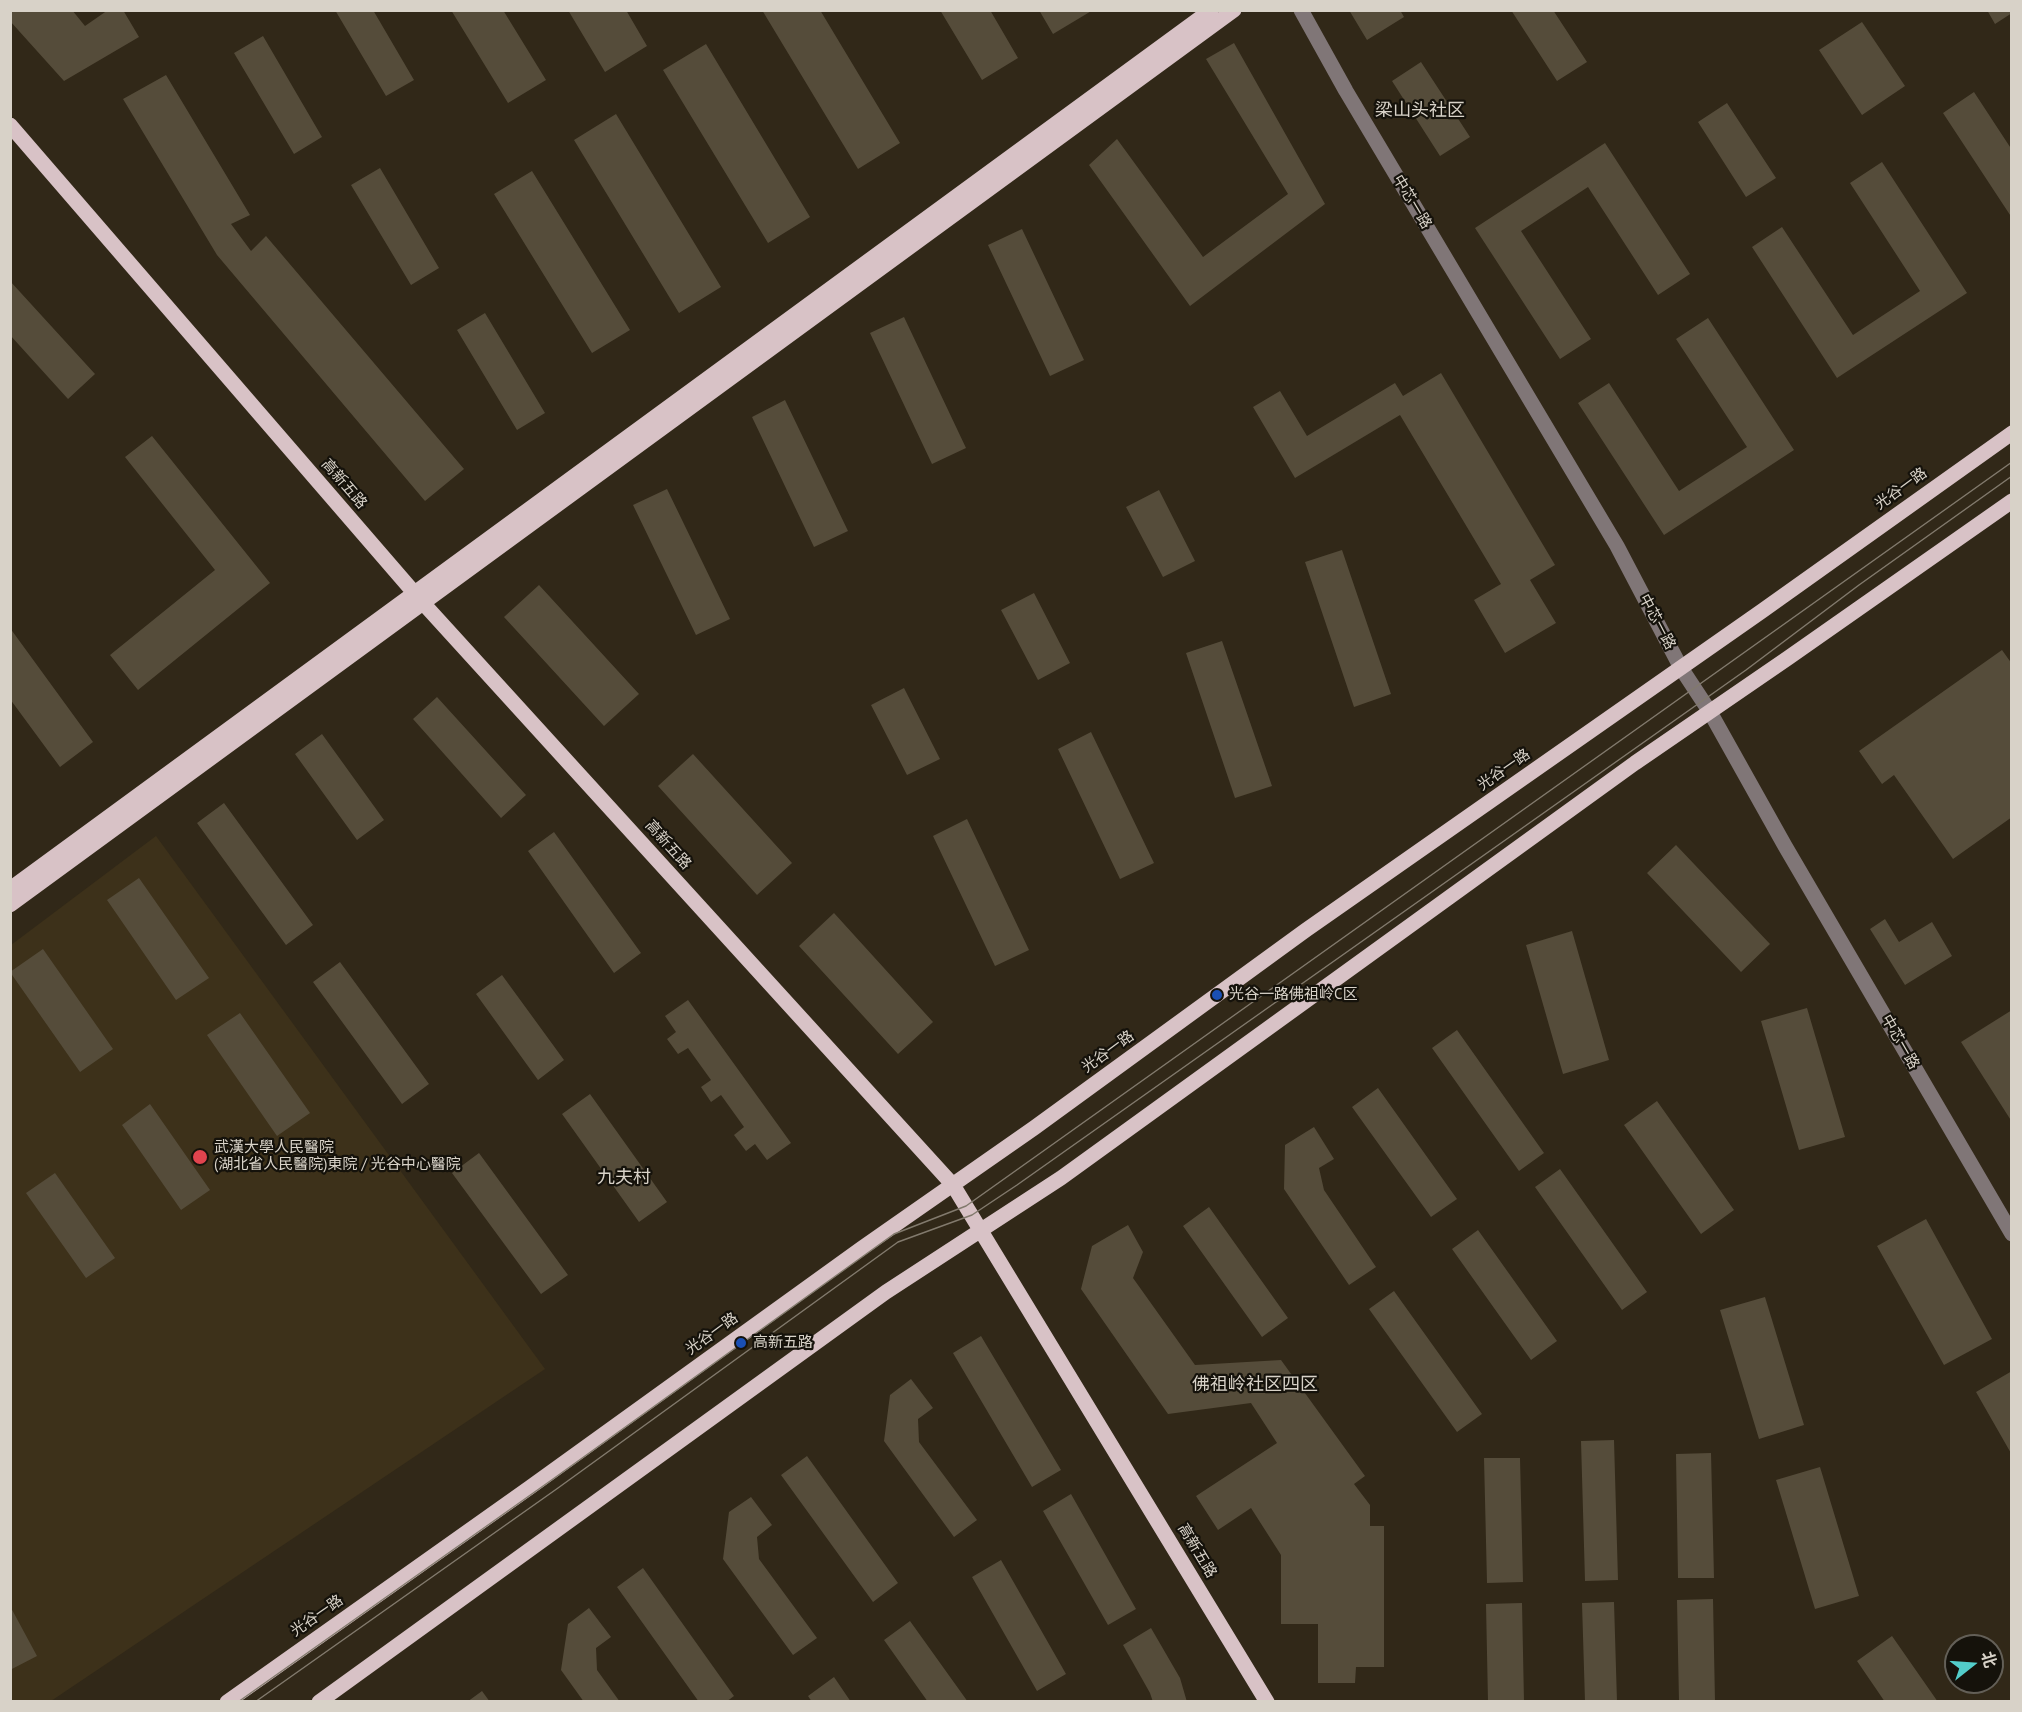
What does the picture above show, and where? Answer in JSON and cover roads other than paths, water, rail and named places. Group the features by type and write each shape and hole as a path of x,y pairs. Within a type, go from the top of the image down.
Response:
{"main road":[{"path":"10,905 1211,10"},
{"path":"10,889 419,598 1234,10"},
{"name":"高新五路","path":"10,125 419,598 953,1185 1267,1701"},
{"name":"光谷一路","path":"227,1701 1034,1128 1306,930 2012,433"},
{"path":"319,1701 886,1292 1070,1171 1626,770 2012,501"}],"street":[{"name":"中芯一路","path":"1300,10 1617,546 1681,668 1710,712 1785,846 2012,1234"}],"tram line":[{"path":"238,1702 894,1234 966,1206 2012,462"},
{"path":"255,1702 558,1488 898,1242 972,1215 1017,1185 1746,670 1859,585 2012,476"}],"place":[{"name":"光谷一路佛祖岭C区","path":"1217,995"},
{"name":"武漢大學人民醫院 (湖北省人民醫院)東院 / 光谷中心醫院","path":"200,1157"},
{"name":"高新五路","path":"741,1343"}],"district":[{"name":"梁山头社区","path":"1420,111"},
{"name":"九夫村","path":"624,1178"},
{"name":"佛祖岭社区四区","path":"1255,1385"}]}
